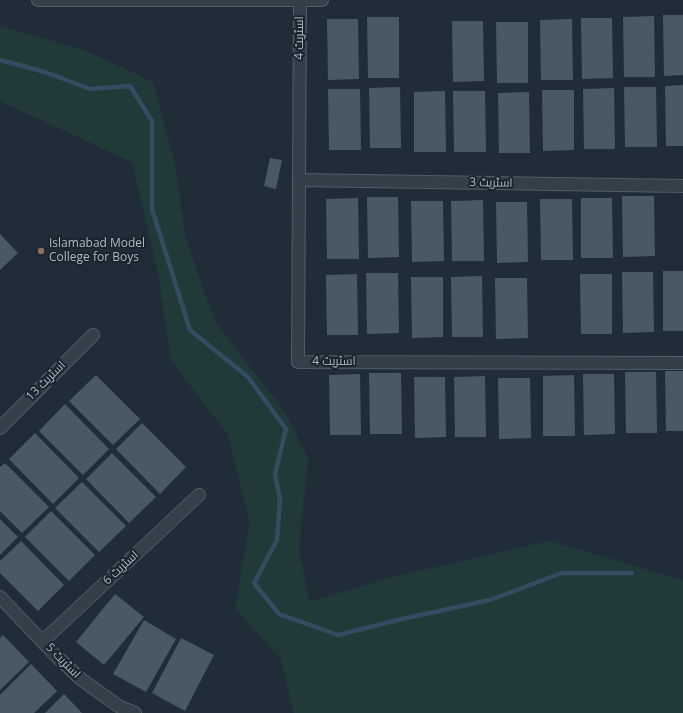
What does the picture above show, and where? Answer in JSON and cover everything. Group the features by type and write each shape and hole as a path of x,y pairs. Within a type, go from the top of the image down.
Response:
{"street":[{"path":"38,0 322,0"},
{"name":"اسٹریٹ 4","path":"300,0 298,362 683,363"},
{"name":"اسٹریٹ 3","path":"300,180 683,186"},
{"name":"اسٹریٹ 13","path":"0,428 93,335"},
{"name":"اسٹریٹ 6","path":"43,641 199,495"},
{"name":"اسٹریٹ 5","path":"0,597 82,680 120,707 134,713"}],"green space":[{"path":"0,26 81,49 153,82 175,164 186,239 215,322 285,412 308,459 299,548 309,602 389,578 549,541 683,580 683,713 294,713 281,659 235,609 250,523 228,435 171,360 158,273 132,162 0,101"}],"building":[{"path":"663,15 683,15 683,75 664,76"},
{"path":"654,16 655,77 624,77 623,17"},
{"path":"367,17 399,17 399,78 368,78"},
{"path":"581,18 612,18 613,78 582,79"},
{"path":"327,19 358,19 359,79 328,80"},
{"path":"572,19 573,80 541,80 540,20"},
{"path":"452,21 483,21 484,81 453,82"},
{"path":"496,22 528,22 528,83 497,83"},
{"path":"683,85 683,146 666,146 665,86"},
{"path":"400,87 401,148 370,148 369,88"},
{"path":"624,87 656,87 657,147 625,147"},
{"path":"614,88 615,149 584,149 583,89"},
{"path":"328,89 360,89 361,150 329,150"},
{"path":"542,90 574,90 574,150 543,151"},
{"path":"445,91 446,152 414,152 414,92"},
{"path":"453,91 485,91 486,152 454,152"},
{"path":"529,92 530,153 499,153 498,93"},
{"path":"270,158 282,160 276,189 264,186"},
{"path":"622,196 654,196 655,256 623,257"},
{"path":"367,197 398,197 399,257 368,258"},
{"path":"358,198 359,259 327,259 326,199"},
{"path":"581,198 612,198 613,258 581,258"},
{"path":"540,199 572,199 573,260 541,260"},
{"path":"483,200 484,261 452,261 451,201"},
{"path":"411,201 443,201 444,261 412,262"},
{"path":"496,202 527,202 528,262 497,263"},
{"path":"0,234 18,253 0,270"},
{"path":"663,271 683,271 683,331 663,331"},
{"path":"622,272 653,272 654,332 623,333"},
{"path":"366,273 398,273 399,333 367,334"},
{"path":"357,274 358,335 327,335 326,275"},
{"path":"580,274 612,274 612,334 581,334"},
{"path":"482,276 483,337 452,337 451,277"},
{"path":"411,277 443,277 443,337 412,338"},
{"path":"495,278 527,278 528,338 496,339"},
{"path":"665,371 683,371 683,431 666,431"},
{"path":"625,372 656,372 657,433 626,433"},
{"path":"369,373 401,373 402,434 370,434"},
{"path":"360,374 361,435 330,435 329,375"},
{"path":"583,374 614,374 615,434 584,435"},
{"path":"96,375 140,419 113,445 69,401"},
{"path":"574,375 575,436 543,436 543,376"},
{"path":"485,376 486,437 455,437 454,377"},
{"path":"414,377 445,377 446,437 415,438"},
{"path":"498,378 530,378 531,438 499,439"},
{"path":"65,404 109,449 83,475 39,431"},
{"path":"142,423 186,467 160,494 116,449"},
{"path":"35,433 79,478 53,504 9,459"},
{"path":"112,453 156,497 129,523 86,479"},
{"path":"5,463 49,507 22,533 0,511 0,467"},
{"path":"82,482 126,526 99,552 55,508"},
{"path":"51,511 95,555 69,581 25,537"},
{"path":"0,519 18,537 0,555"},
{"path":"21,541 64,585 38,611 0,573 0,561"},
{"path":"115,594 144,617 104,665 76,642"},
{"path":"144,620 176,639 146,692 113,674"},
{"path":"3,635 29,662 0,690 0,638"},
{"path":"181,638 214,655 185,711 152,693"},
{"path":"31,664 57,691 34,713 0,713 0,695"},
{"path":"64,694 82,713 45,713"}],"waterway":[{"path":"0,60 45,72 90,89 130,86 152,121 152,209 190,330 248,377 286,429 275,474 280,499 277,540 254,583 279,614 338,635 402,619 490,600 562,573 632,573"}],"place":[{"name":"Islamabad Model College for Boys","path":"41,251"}]}
